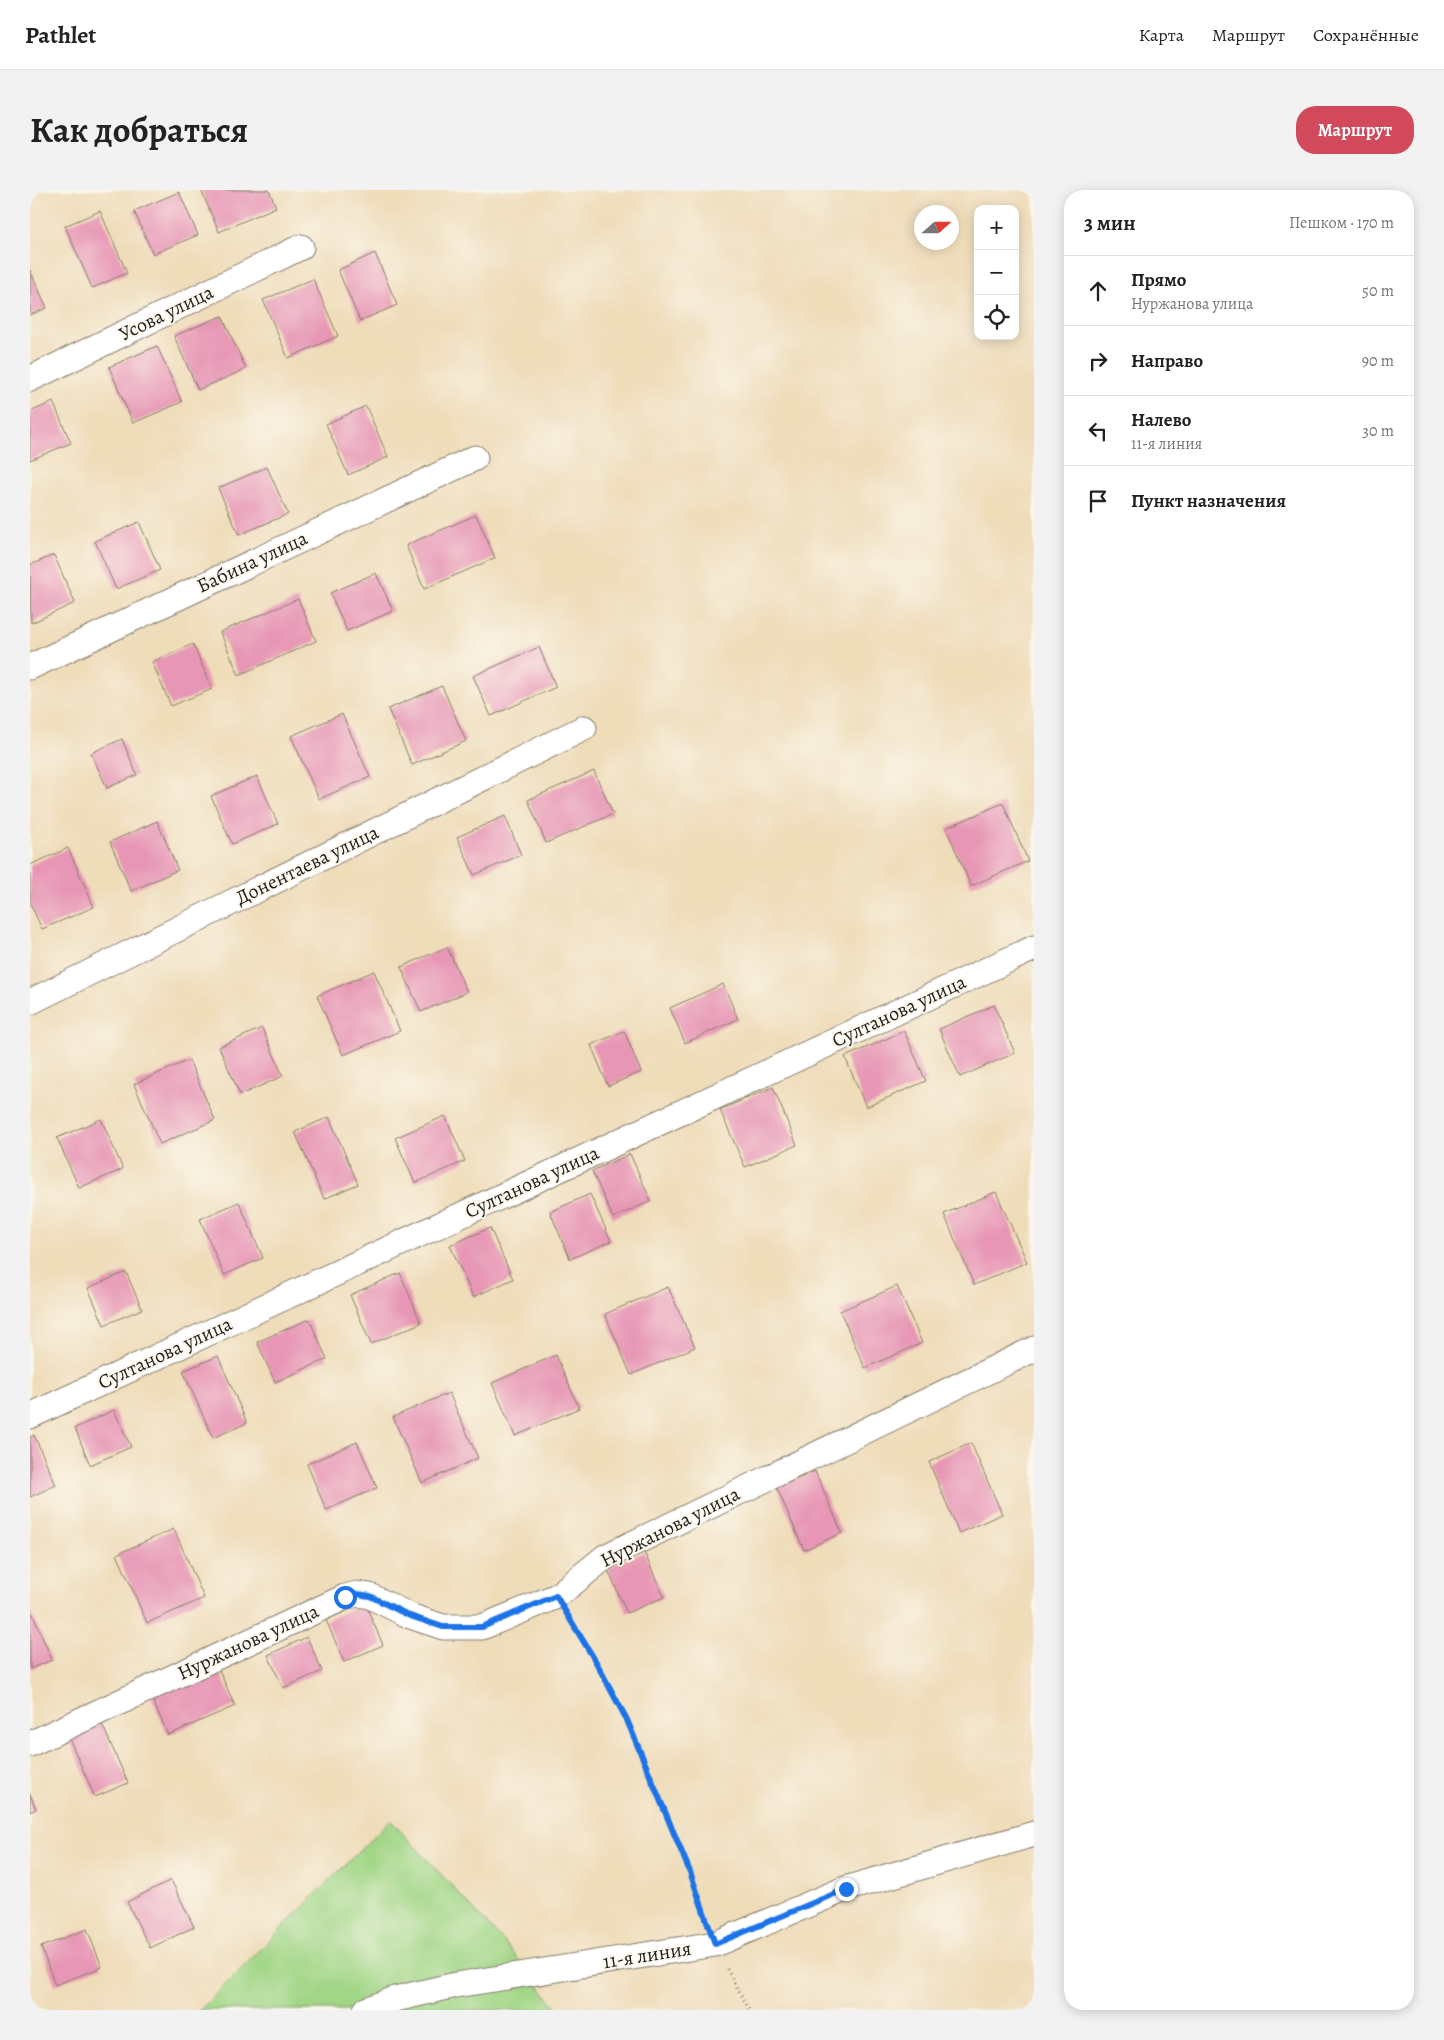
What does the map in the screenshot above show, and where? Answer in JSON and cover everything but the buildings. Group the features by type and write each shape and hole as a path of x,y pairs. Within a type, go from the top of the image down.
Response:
{"street":[{"name":"Усова улица","path":"30,379 301,247"},
{"name":"Бабина улица","path":"30,667 475,458"},
{"name":"Донентаева улица","path":"30,1002 584,728"},
{"name":"Султанова улица","path":"30,1416 1034,948"},
{"name":"Нуржанова улица","path":"30,1744 345,1597 357,1594 370,1596 410,1616 443,1627 482,1627 556,1596 605,1557 1034,1349"},
{"name":"11-я линия","path":"366,2010 395,1999 456,1986 715,1944 846,1889 1034,1834"}],"path":[{"path":"556,1596 596,1662 627,1720 690,1872 715,1944 749,2010"}],"green space":[{"path":"390,1820 504,1942 558,2010 200,2010"}],"route":[{"path":"345,1597 357,1594 370,1596 410,1616 443,1627 482,1627 556,1596 596,1662 627,1720 690,1872 715,1944 846,1889"}]}
